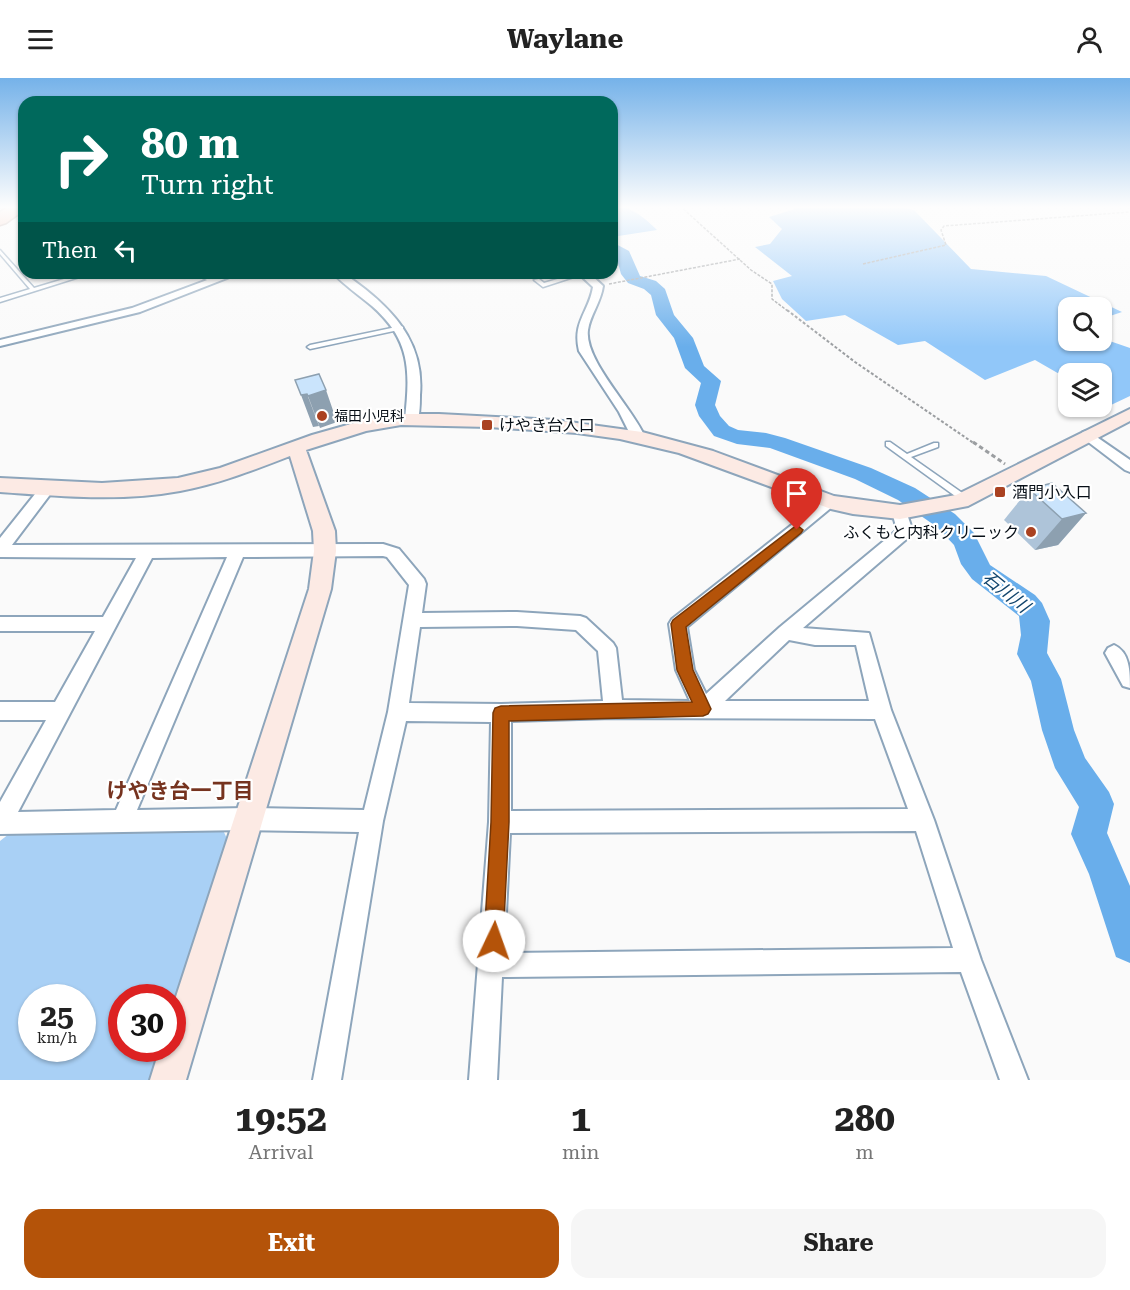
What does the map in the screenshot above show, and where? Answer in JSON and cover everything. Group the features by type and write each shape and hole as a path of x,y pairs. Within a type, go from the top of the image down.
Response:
{"street":[{"path":"0,343 136,310 218,279"},
{"path":"345,279 401,328 411,347 415,378 412,419"},
{"path":"590,279 598,286 596,300 587,315 582,331 582,341 587,354 634,422 638,437"},
{"path":"0,485 130,489 184,484 224,473 352,428 412,419 570,426 638,437 689,450 831,502 853,507 904,512 945,506 966,499 1130,414"},
{"path":"1088,435 1130,466"},
{"path":"168,1080 320,589 325,551 324,531 296,447"},
{"path":"0,550 48,488"},
{"path":"703,709 685,670 678,624 831,502"},
{"path":"703,709 786,632 905,532 904,512"},
{"path":"0,550 147,552 383,550 393,553 418,584 398,712 372,821 327,1080"},
{"path":"147,552 0,823 247,819 372,821"},
{"path":"122,821 237,552"},
{"path":"412,620 517,619 580,623 608,648 613,709"},
{"path":"0,624 108,624"},
{"path":"786,632 815,638 863,638 881,710 923,820 969,960 1014,1080"},
{"path":"1114,653 1130,680"},
{"path":"398,712 501,713 613,709 881,710"},
{"path":"0,711 59,711"},
{"path":"483,1080 500,822 501,713"},
{"path":"500,822 923,820"},
{"path":"492,965 969,960"}],"lane":[{"path":"1,253 18,272"},
{"path":"24,279 33,290"},
{"path":"0,300 69,279"},
{"path":"209,279 213,281"},
{"path":"537,280 543,285 563,279"},
{"path":"310,347 401,328"},
{"path":"888,444 966,499"},
{"path":"906,457 936,445"}],"path":[{"path":"733,253 772,284 772,298 780,305 855,362 1018,473"},
{"path":"862,264 912,253"},
{"path":"598,286 740,259"}],"shaded area":[{"path":"762,253 955,253 971,269 1046,276 1090,297 1058,297 1058,351 1112,351 1112,342 1130,348 1130,396 1112,405 1112,363 1058,363 1058,373 1035,360 985,380 925,341 898,345 845,315 806,321 782,299 773,281 792,276"},
{"path":"1112,307 1122,312 1112,315"},
{"path":"14,830 223,830 228,841 181,984 108,984 108,1062 156,1062 150,1080 0,1080 0,841"}],"building":[{"path":"319,374 326,390 308,396 307,394 301,395 295,380"},
{"path":"1052,483 1086,513 1062,519 1029,489"}],"waterway":[{"name":"石川川","path":"621,253 634,279 650,285 659,293 665,315 678,329 691,353 695,368 711,381 705,405 715,425 721,431 737,437 778,443 863,474 907,494 946,520 965,540 977,568 993,582 1025,603 1032,611 1036,635 1032,654 1046,679 1058,730 1072,768 1097,804 1089,834 1106,870 1130,943"}],"place":[{"name":"福田小児科","path":"322,416"},
{"name":"けやき台入口","path":"487,425"},
{"name":"酒門小入口","path":"1000,492"},
{"name":"ふくもと内科クリニック","path":"1031,532"}],"district":[{"name":"けやき台一丁目","path":"180,791"}],"route":[{"path":"494,941 500,822 501,713 703,709 685,670 678,624 797,530"}]}
